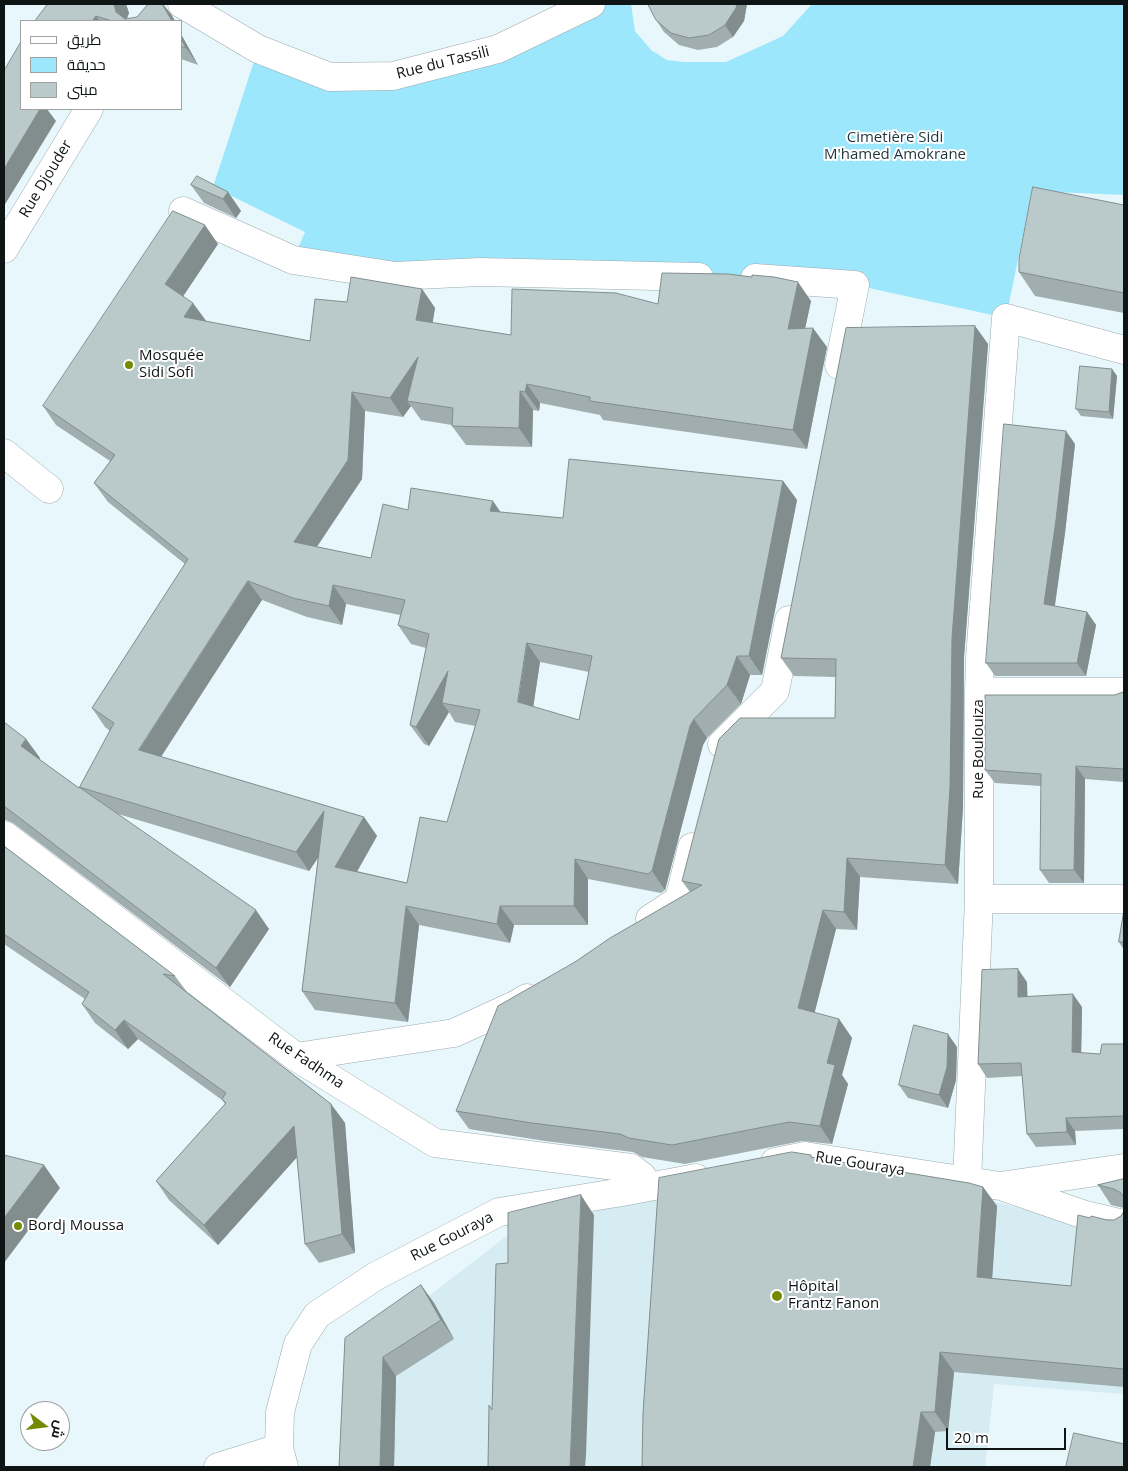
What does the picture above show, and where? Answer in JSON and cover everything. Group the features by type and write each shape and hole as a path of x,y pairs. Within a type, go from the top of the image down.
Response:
{"street":[{"name":"Rue du Tassili","path":"182,4 258,48 330,77 394,76 498,49 591,4"},
{"name":"Rue Djouder","path":"4,249 88,110"},
{"path":"183,211 293,260 395,276 480,272 757,278 855,285 834,392"},
{"name":"Rue Boulouiza","path":"967,1181 979,899 979,692 1006,318 1124,350"},
{"path":"4,453 49,489"},
{"path":"712,768 718,749 775,691 794,596"},
{"path":"979,692 1124,692"},
{"path":"630,933 679,900 697,826"},
{"name":"Rue Fadhma","path":"4,835 296,1057 435,1143 631,1168 642,1176 648,1188"},
{"path":"979,899 1124,899"},
{"path":"296,1057 454,1033 515,1005 548,986"},
{"name":"Rue Gouraya","path":"749,1167 805,1156 1000,1186 1124,1168"},
{"name":"Rue Gouraya","path":"281,1458 280,1412 298,1344 317,1315 376,1276 499,1212 648,1188 721,1172"},
{"path":"1000,1186 1082,1214 1124,1224"},
{"path":"218,1467 281,1458"}],"shaded area":[{"name":"Hôpital Frantz Fanon","path":"804,1169 1000,1203 1124,1236 1124,1394 994,1384 985,1467 348,1467 351,1356 521,1225"}],"green space":[{"name":"Cimetière Sidi M'hamed Amokrane","path":"591,4 631,4 635,31 651,50 667,60 726,62 783,36 812,4 1124,4 1124,195 1032,191 1006,318 855,285 293,260 305,232 213,187 258,49 393,76"}],"building":[{"path":"48,4 114,4 116,12 125,19 137,17 148,4 162,4 171,20 109,20 96,16 93,20 36,20"},
{"path":"648,4 737,4 725,25 709,35 689,38 671,33 656,20"},
{"path":"20,44 20,110 39,110 4,169 4,71"},
{"path":"197,176 228,192 223,199 191,185"},
{"path":"1033,187 1124,205 1124,293 1019,272 1019,259"},
{"path":"173,211 205,225 165,284 193,303 184,317 310,341 315,299 347,302 351,277 422,289 416,320 511,335 512,289 616,293 658,304 662,273 728,274 752,277 752,275 798,282 788,329 813,328 793,430 590,401 590,397 527,384 525,392 520,391 519,428 452,426 453,408 407,401 418,357 390,398 352,392 348,460 294,542 371,558 383,504 408,510 411,488 493,501 490,511 563,518 569,459 783,481 749,656 737,656 727,685 694,719 690,726 652,871 648,874 575,859 574,906 500,906 497,924 406,906 395,1003 302,991 324,811 296,852 79,787 114,723 92,708 188,559 94,483 115,455 43,406","holes":["248,581 293,598 329,606 333,585 405,600 398,625 429,634 410,725 416,727 448,671 442,703 480,710 447,822 420,817 407,883 335,867 364,817 139,750","527,643 592,656 579,720 518,702"]},
{"path":"975,326 952,638 950,788 945,865 847,858 844,912 823,910 798,1008 839,1019 827,1063 835,1065 820,1126 789,1122 672,1145 629,1138 620,1134 456,1111 498,1006 702,885 682,881 719,739 740,718 835,718 836,659 781,658 846,328"},
{"path":"1080,366 1112,369 1109,412 1076,409"},
{"path":"1004,424 1066,431 1044,604 1087,612 1077,663 986,663"},
{"path":"1124,691 1124,769 1076,766 1074,870 1040,870 1041,774 985,770 985,695 1115,695"},
{"path":"4,722 26,739 21,746 256,910 216,968 4,806"},
{"path":"4,846 175,976 163,974 331,1104 342,1234 305,1244 294,1126 204,1225 156,1181 226,1103 222,1099 226,1093 124,1020 115,1030 82,1004 89,992 4,934"},
{"path":"1124,910 1124,942 1119,942"},
{"path":"1018,969 1018,997 1073,994 1072,1052 1100,1054 1102,1044 1124,1044 1124,1116 1066,1118 1067,1132 1027,1134 1021,1063 978,1064 982,970"},
{"path":"914,1025 948,1034 947,1067 939,1095 899,1085"},
{"path":"792,1152 983,1187 977,1277 1071,1286 1078,1215 1114,1220 1121,1216 1124,1211 1124,1369 940,1352 935,1412 921,1412 913,1467 642,1467 643,1413 659,1178"},
{"path":"4,1155 44,1165 4,1218"},
{"path":"1124,1179 1124,1198 1121,1193 1114,1189 1098,1185"},
{"path":"581,1195 570,1467 488,1467 489,1405 492,1410 496,1264 508,1263 508,1213"},
{"path":"421,1285 441,1320 383,1357 380,1467 339,1467 345,1338"},
{"path":"1074,1433 1124,1444 1124,1467 1066,1467"}],"place":[{"name":"Mosquée Sidi Sofi","path":"129,365"},
{"name":"Bordj Moussa","path":"18,1226"},
{"name":"Hôpital Frantz Fanon","path":"777,1296"}]}
